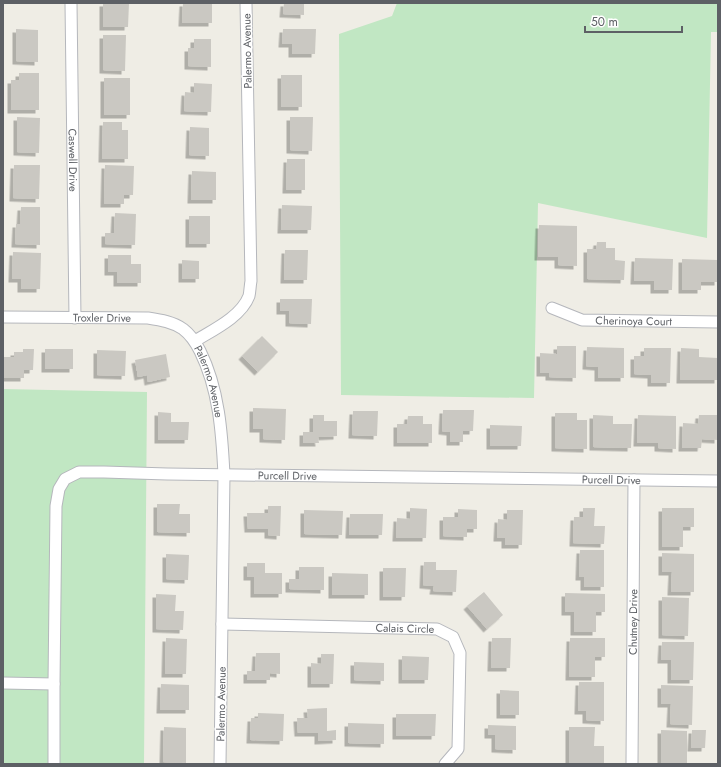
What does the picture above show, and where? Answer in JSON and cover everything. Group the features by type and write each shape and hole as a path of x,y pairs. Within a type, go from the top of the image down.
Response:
{"street":[{"name":"Caswell Drive","path":"71,3 75,318"},
{"name":"Palermo Avenue","path":"220,764 224,475 223,443 219,413 211,379 195,341 224,324 241,309 249,296 251,281 246,3"},
{"name":"Cherinoya Court","path":"552,308 582,320 718,322"},
{"name":"Troxler Drive","path":"3,317 148,318 173,324 184,330 195,341"},
{"name":"Purcell Drive","path":"54,764 56,506 59,489 66,479 79,472 718,481"},
{"name":"Chutney Drive","path":"632,764 634,480"},
{"name":"Calais Circle","path":"222,624 437,629 453,637 460,653 458,749 445,764"},
{"path":"3,683 54,684"}],"green space":[{"path":"397,3 718,3 718,32 711,32 707,238 538,203 534,398 341,395 339,34 392,16"},
{"path":"3,389 147,392 144,764 3,764"}],"building":[{"path":"103,3 129,3 128,27 103,27"},
{"path":"183,3 212,4 212,23 182,23"},
{"path":"284,3 304,3 304,15 283,14"},
{"path":"16,29 38,30 38,62 16,61"},
{"path":"283,29 316,29 315,54 292,54 292,44 282,44"},
{"path":"103,35 126,35 125,71 103,70"},
{"path":"194,39 211,39 211,67 188,66 188,48 194,48"},
{"path":"19,73 39,73 39,110 11,110 11,80 19,80"},
{"path":"281,75 302,75 302,107 281,107"},
{"path":"104,78 130,78 130,115 104,115"},
{"path":"194,83 212,84 211,112 184,111 185,92 194,93"},
{"path":"17,117 40,118 39,153 17,152"},
{"path":"290,117 313,117 312,151 290,150"},
{"path":"103,122 122,122 122,130 128,130 128,159 102,159"},
{"path":"190,127 209,128 209,156 189,155"},
{"path":"287,159 305,159 305,190 286,190"},
{"path":"14,165 40,165 39,199 13,198"},
{"path":"105,165 134,166 133,195 124,195 124,204 104,204"},
{"path":"192,171 216,172 216,200 191,200"},
{"path":"282,205 312,206 311,230 281,230"},
{"path":"21,207 40,207 40,245 15,244 16,224 20,224"},
{"path":"115,213 136,214 135,245 105,244 105,233 114,233"},
{"path":"189,216 210,216 210,244 189,244"},
{"path":"539,225 577,226 577,266 558,265 558,257 538,257"},
{"path":"597,242 606,242 606,248 615,248 615,260 625,261 624,280 587,279 587,249 596,249"},
{"path":"285,250 308,250 307,280 284,280"},
{"path":"13,252 41,253 40,289 21,289 21,279 12,279"},
{"path":"108,255 131,255 131,264 141,264 141,283 117,283 117,272 108,272"},
{"path":"635,258 673,259 672,290 654,290 654,281 634,281"},
{"path":"682,259 718,260 718,282 701,282 701,290 682,290"},
{"path":"182,260 199,261 199,279 182,279"},
{"path":"280,299 312,299 311,324 289,323 289,311 280,311"},
{"path":"262,336 278,352 258,372 242,356"},
{"path":"557,346 576,346 576,378 549,377 549,373 540,373 540,353 557,354"},
{"path":"587,347 624,348 624,378 598,378 598,367 586,366"},
{"path":"644,348 671,348 670,383 651,383 651,375 634,374 634,356 644,356"},
{"path":"681,348 699,349 699,357 718,358 718,380 680,380"},
{"path":"23,349 34,349 33,370 24,370 24,378 3,378 4,357 14,357 14,352 23,352"},
{"path":"45,349 73,349 73,369 45,369"},
{"path":"97,350 126,351 125,376 97,375"},
{"path":"166,354 170,377 148,382 147,375 138,377 135,360"},
{"path":"253,408 286,409 285,440 263,439 263,429 253,429"},
{"path":"443,410 474,410 473,431 463,431 463,442 450,442 450,432 442,431"},
{"path":"353,411 378,411 377,436 352,435"},
{"path":"158,412 171,413 171,422 189,422 188,440 158,440"},
{"path":"555,413 577,413 577,420 587,420 587,449 555,448"},
{"path":"313,415 324,415 324,421 337,421 337,436 318,437 319,443 303,443 303,432 313,432"},
{"path":"593,415 613,416 613,424 632,424 631,448 593,447"},
{"path":"638,415 676,416 676,449 658,448 658,443 637,443"},
{"path":"699,415 718,415 718,440 702,439 701,448 682,448 683,423 698,424"},
{"path":"408,416 423,416 423,424 432,424 432,443 397,443 397,424 407,424"},
{"path":"490,425 522,426 521,446 490,446"},
{"path":"157,504 180,504 179,514 190,514 190,533 157,532"},
{"path":"268,506 281,506 280,536 268,535 268,529 248,529 247,513 268,513"},
{"path":"410,508 427,509 426,538 396,538 397,518 410,519"},
{"path":"583,508 595,508 594,526 605,526 604,544 573,543 574,517 583,517"},
{"path":"662,508 694,508 694,527 683,527 683,547 662,547"},
{"path":"458,509 477,510 477,529 467,529 467,537 443,536 443,517 458,517"},
{"path":"304,510 343,511 342,535 304,534"},
{"path":"507,510 523,510 522,545 505,545 505,538 497,538 498,519 507,520"},
{"path":"350,514 383,514 382,535 349,535"},
{"path":"580,550 604,550 604,587 584,587 584,577 579,577"},
{"path":"662,553 694,554 694,592 671,592 672,572 662,572"},
{"path":"166,554 189,555 188,580 166,579"},
{"path":"424,562 436,562 436,570 457,570 456,592 433,591 434,586 423,585"},
{"path":"247,563 265,563 265,573 282,573 282,594 254,594 254,577 247,577"},
{"path":"299,567 324,567 324,590 289,589 289,579 299,579"},
{"path":"383,568 406,568 405,597 383,597"},
{"path":"332,573 368,574 368,595 332,595"},
{"path":"484,592 503,615 487,629 467,606"},
{"path":"565,593 605,594 605,612 596,612 596,632 574,632 574,612 565,612"},
{"path":"156,594 176,595 175,611 184,611 183,630 156,629"},
{"path":"662,597 689,598 688,636 662,635"},
{"path":"166,638 187,639 186,674 165,674"},
{"path":"492,638 511,638 510,668 491,668"},
{"path":"570,638 605,638 605,657 595,657 595,677 569,677"},
{"path":"662,642 694,642 693,680 671,680 671,660 661,660"},
{"path":"256,653 280,653 280,674 270,673 270,680 247,680 247,671 255,671"},
{"path":"321,654 334,654 333,684 311,684 311,663 321,664"},
{"path":"402,656 429,657 428,680 402,680"},
{"path":"354,662 384,663 384,681 354,680"},
{"path":"579,682 604,682 604,721 586,720 586,711 578,711"},
{"path":"161,684 189,685 189,710 160,710"},
{"path":"661,685 693,686 692,725 670,724 671,704 661,704"},
{"path":"500,690 519,691 519,715 500,715"},
{"path":"327,708 327,731 336,730 336,740 318,741 318,733 298,733 297,718 308,718 307,709"},
{"path":"258,713 284,714 283,741 250,740 251,718 258,718"},
{"path":"396,714 436,714 435,736 396,736"},
{"path":"348,723 384,724 384,744 348,743"},
{"path":"488,725 516,726 516,750 495,749 495,735 488,735"},
{"path":"164,727 186,728 186,763 163,762"},
{"path":"569,727 595,727 594,746 604,746 604,764 569,764"},
{"path":"661,730 687,731 687,764 661,764"},
{"path":"692,730 706,730 705,748 691,748"}]}
